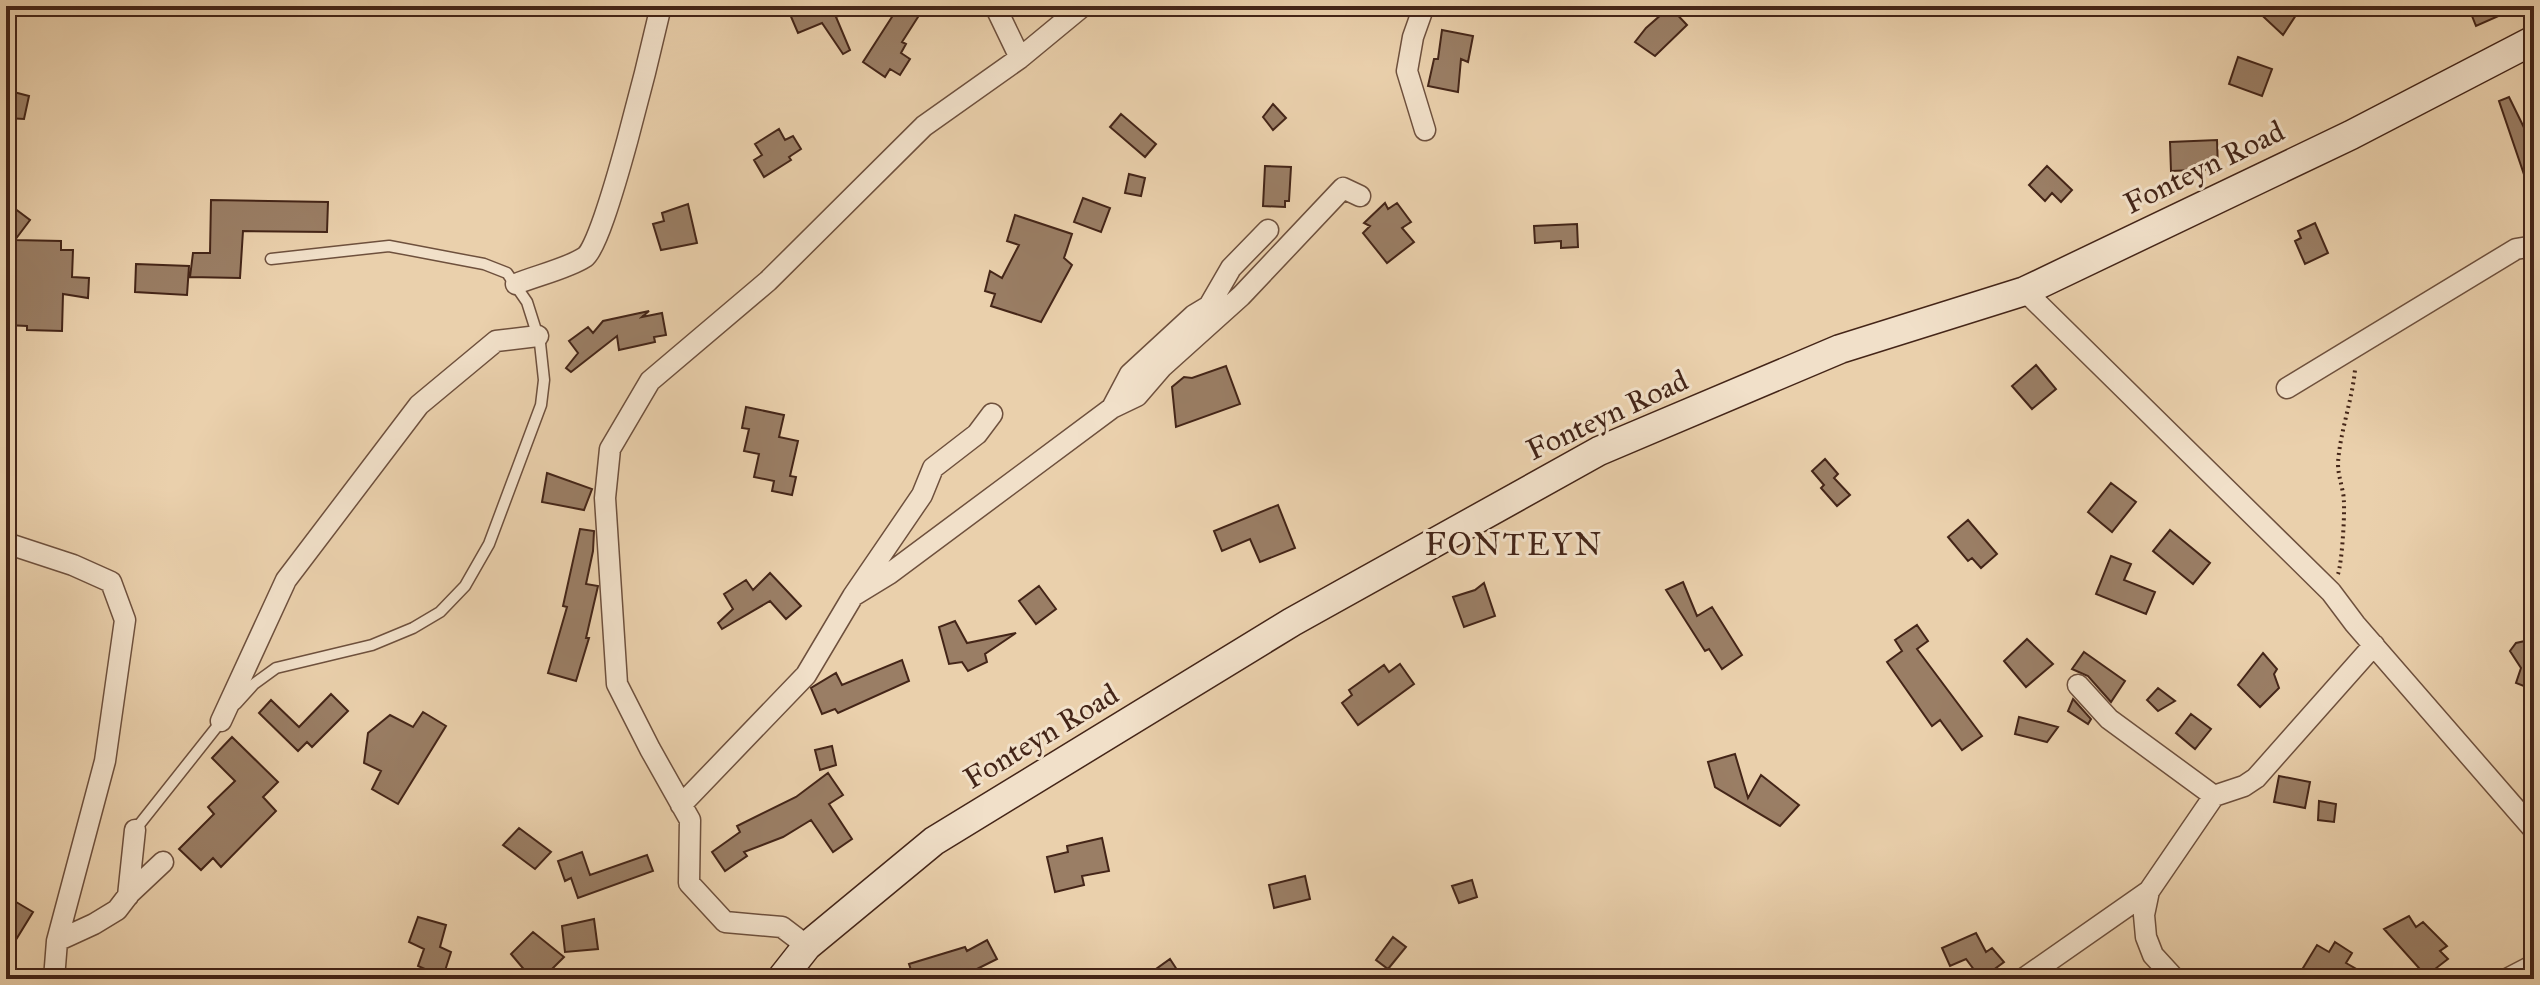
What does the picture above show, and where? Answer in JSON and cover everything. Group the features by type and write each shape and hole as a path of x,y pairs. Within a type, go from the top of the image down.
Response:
{"street":[{"path":"516,284 586,257 595,246 661,6"},
{"path":"995,6 1020,58"},
{"path":"807,946 782,927 725,922 689,883 690,820 617,684 605,498 610,449 650,381 768,281 924,126 1020,58 1083,6"},
{"path":"1424,6 1413,37 1407,71 1425,130"},
{"name":"Fonteyn Road","path":"788,976 807,946 934,841 1292,622 1599,451 1840,349 2025,291 2351,135 2534,40"},
{"path":"853,596 889,574 1112,408 1137,396 1162,367 1241,296 1343,188 1360,196"},
{"path":"1112,408 1130,374 1178,329 1209,306 1231,268 1268,230"},
{"path":"2287,388 2516,249 2534,246"},
{"path":"2025,291 2331,592 2534,830"},
{"path":"221,721 286,580 419,405 496,341 538,336"},
{"path":"681,805 806,675 853,596 922,495 933,468 977,434 992,414"},
{"path":"6,543 73,565 111,582 125,620 105,761 57,941 54,979"},
{"path":"2023,979 2149,891 2214,796 2244,786 2256,778 2374,645"},
{"path":"2078,685 2109,719 2214,796"},
{"path":"128,896 135,830"},
{"path":"57,941 117,910 163,862"},
{"path":"2149,891 2144,915 2146,937 2153,955 2175,979"},
{"path":"2507,979 2534,965"}],"lane":[{"path":"135,830 254,684 276,668 372,645 413,628 440,612 465,586 489,544 541,405 544,380 538,336 527,302 507,273 484,264 389,246 271,259"}],"path":[{"path":"2331,592 2342,563 2340,549 2344,495 2338,460 2353,383 2352,348"}],"building":[{"path":"804,6 861,6 836,17 850,50 843,54 822,23 798,33 789,12"},
{"path":"899,6 925,6 902,42 906,44 901,53 910,59 900,75 890,69 885,77 863,62"},
{"path":"2252,6 2302,6 2283,35"},
{"path":"2468,6 2521,6 2476,26"},
{"path":"1670,7 1687,25 1655,56 1635,42"},
{"path":"1442,30 1473,36 1468,62 1461,59 1458,92 1428,86 1434,59 1438,59"},
{"path":"2238,57 2272,69 2262,96 2229,84"},
{"path":"6,90 29,96 24,119 6,118"},
{"path":"2509,97 2534,148 2534,194 2531,195 2499,101"},
{"path":"1273,104 1286,118 1273,130 1263,117"},
{"path":"1121,114 1156,144 1145,157 1110,127"},
{"path":"779,129 785,140 793,136 801,149 789,157 791,160 764,177 754,160 762,155 755,144"},
{"path":"2217,140 2218,169 2171,171 2170,142"},
{"path":"1265,166 1291,167 1289,201 1285,201 1285,207 1263,206"},
{"path":"2047,166 2072,190 2061,202 2052,193 2045,201 2029,185"},
{"path":"1129,174 1145,178 1141,196 1125,193"},
{"path":"1083,198 1110,208 1101,232 1074,222"},
{"path":"211,200 328,202 327,232 243,231 240,278 190,277 193,253 210,253"},
{"path":"6,202 30,220 15,240 61,241 61,250 73,250 72,277 89,278 88,298 63,294 62,331 27,330 27,326 7,325"},
{"path":"1385,203 1388,209 1397,203 1411,222 1402,228 1414,242 1387,263 1363,233 1370,226 1364,223"},
{"path":"688,204 697,243 661,250 653,224 664,221 662,213"},
{"path":"1015,215 1072,234 1064,258 1072,265 1041,322 991,306 995,294 985,291 990,271 1002,278 1019,245 1007,241"},
{"path":"2315,223 2328,253 2305,264 2295,241 2301,238 2298,231"},
{"path":"1577,224 1578,247 1561,248 1561,241 1535,243 1534,226"},
{"path":"136,264 189,266 187,295 135,292"},
{"path":"649,311 642,317 662,313 666,335 654,337 655,342 619,350 617,336 571,372 566,368 578,353 569,341 588,327 593,333 603,321"},
{"path":"2036,365 2056,389 2032,409 2012,386"},
{"path":"1226,366 1240,404 1176,427 1172,387 1184,377 1192,378"},
{"path":"746,407 784,415 779,437 798,441 790,476 796,477 792,495 772,491 774,481 754,477 759,454 744,451 749,429 742,428"},
{"path":"1825,459 1838,474 1834,478 1850,495 1837,506 1821,488 1824,485 1812,471"},
{"path":"547,473 592,489 584,510 542,502"},
{"path":"2111,483 2136,502 2112,532 2088,512"},
{"path":"1278,505 1295,548 1260,562 1250,539 1222,551 1214,531"},
{"path":"1968,520 1997,554 1981,568 1972,558 1968,561 1948,537"},
{"path":"580,529 594,531 586,584 598,586 586,638 589,638 576,681 548,673 567,607 563,606"},
{"path":"2170,530 2210,563 2193,584 2153,551"},
{"path":"2111,556 2131,564 2124,580 2155,592 2146,614 2096,594"},
{"path":"770,573 801,606 786,619 770,601 722,629 718,623 733,609 724,594 746,580 753,590"},
{"path":"1683,582 1697,616 1712,607 1742,655 1722,669 1709,649 1705,651 1666,590"},
{"path":"1484,583 1495,616 1464,627 1453,597 1475,590"},
{"path":"1039,586 1056,609 1036,624 1019,601"},
{"path":"955,621 967,643 1016,633 985,654 987,662 968,671 962,662 949,664 939,627"},
{"path":"1917,625 1928,641 1917,649 1982,736 1962,750 1940,720 1932,726 1887,662 1902,651 1895,640"},
{"path":"2027,639 2053,664 2026,687 2004,661"},
{"path":"2534,639 2534,690 2516,683 2521,668 2510,651 2516,643"},
{"path":"2084,652 2125,681 2111,702 2088,676 2072,669"},
{"path":"2263,653 2277,669 2274,674 2279,688 2260,707 2238,685"},
{"path":"902,660 909,681 838,713 835,709 822,714 811,688 836,673 842,685"},
{"path":"1400,664 1414,684 1358,725 1342,703 1352,695 1349,690 1384,665 1389,672"},
{"path":"2158,688 2175,701 2158,711 2147,700"},
{"path":"331,694 348,711 312,747 307,742 298,751 259,713 271,700 299,727"},
{"path":"2073,699 2091,719 2088,724 2068,711"},
{"path":"423,712 446,726 398,804 372,789 381,771 364,763 368,733 390,715 413,727"},
{"path":"2191,714 2211,729 2195,749 2176,733"},
{"path":"2019,717 2058,727 2047,742 2015,734"},
{"path":"232,737 278,782 263,797 276,811 221,867 213,858 201,870 179,849 214,814 208,807 235,781 212,758"},
{"path":"832,746 836,765 820,770 815,750"},
{"path":"1735,754 1748,798 1761,775 1799,805 1780,826 1715,787 1708,762"},
{"path":"828,773 843,795 829,804 852,839 833,852 811,820 783,837 744,852 747,856 725,871 712,852 740,832 737,826 796,797"},
{"path":"2279,776 2310,782 2305,808 2274,802"},
{"path":"2319,801 2336,804 2334,822 2318,820"},
{"path":"519,828 551,852 535,869 503,845"},
{"path":"1102,838 1109,871 1082,876 1084,885 1055,892 1047,857 1068,852 1067,846"},
{"path":"582,852 590,875 647,855 653,871 578,898 571,878 565,881 558,861"},
{"path":"1305,876 1310,899 1274,908 1269,885"},
{"path":"1472,880 1477,897 1459,903 1452,886"},
{"path":"6,896 33,912 6,956"},
{"path":"2409,916 2416,927 2423,922 2447,946 2440,951 2448,959 2426,976 2384,929"},
{"path":"418,917 446,925 440,947 451,952 443,977 418,966 424,949 409,942"},
{"path":"594,919 598,949 565,952 562,926"},
{"path":"533,932 564,957 542,979 532,979 511,954"},
{"path":"1976,933 1986,952 1992,948 2004,962 1981,979 1966,959 1950,966 1942,948"},
{"path":"1393,937 1406,947 1388,969 1376,960"},
{"path":"987,940 997,959 965,975 946,979 914,979 909,964 965,947 967,951"},
{"path":"2335,942 2352,953 2346,963 2374,979 2309,979 2300,973 2317,945 2329,952"},
{"path":"1170,959 1183,979 1142,979"}],"district":[{"name":"FONTEYN","path":"1514,544"}]}
